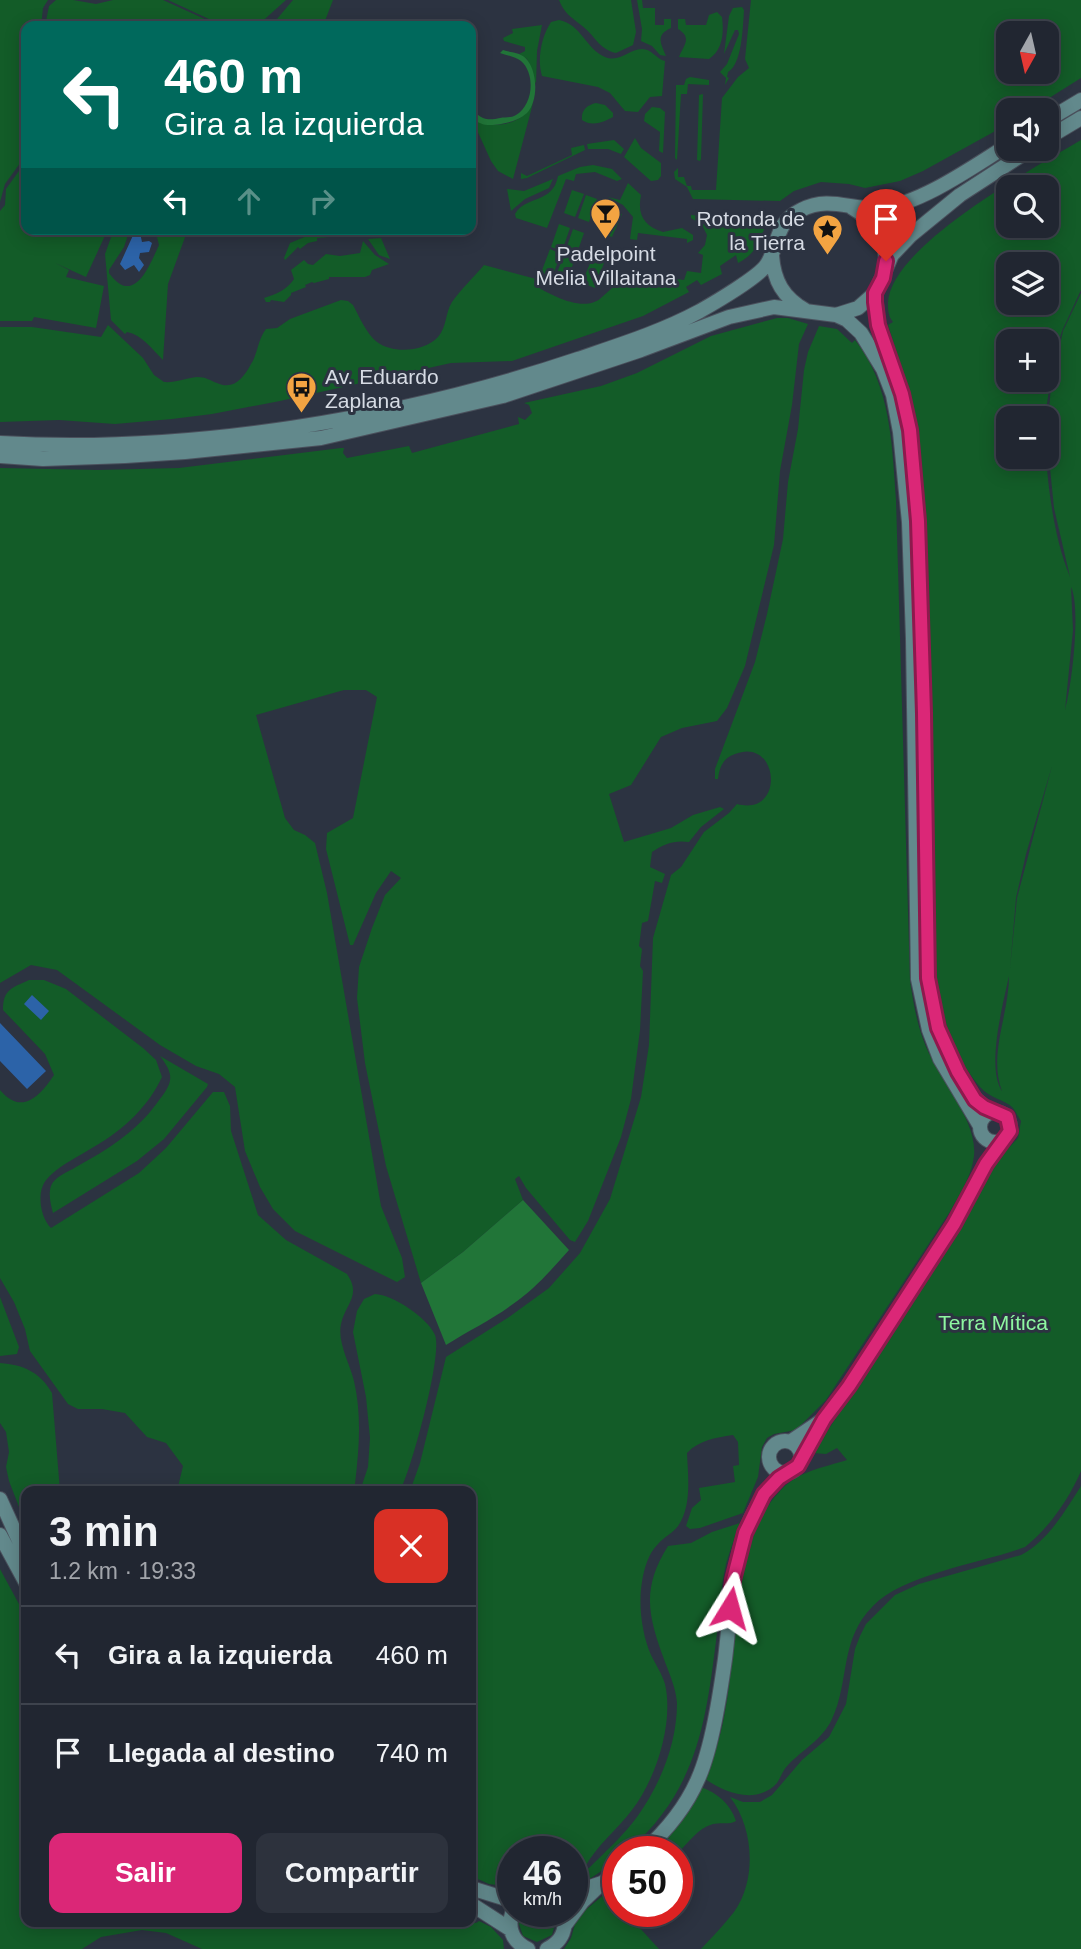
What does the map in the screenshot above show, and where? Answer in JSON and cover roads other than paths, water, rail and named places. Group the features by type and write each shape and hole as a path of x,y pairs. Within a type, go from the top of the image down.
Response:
{"main road":[{"path":"1059,113 1081,100"},
{"path":"1059,131 1081,118"},
{"path":"0,443 79,445 199,438 321,424 501,384 665,327 700,311 766,266 776,236 785,222 797,212 814,204 832,202 880,209 898,205 951,181 996,153"},
{"path":"836,315 858,308 875,293 892,255 911,235 960,195 1012,161"},
{"path":"850,206 865,215 877,228 885,252 883,278"},
{"path":"772,254 774,272 781,289 793,303 809,312"},
{"path":"764,1494 787,1472 798,1466 824,1419 849,1386 954,1224 980,1175 1010,1131 1009,1121 1003,1114 984,1107 975,1100 946,1051 938,1028 928,978 923,652 918,521 910,430 902,394 878,325 875,293"},
{"path":"0,456 125,456 321,438 503,396 641,351 729,317 774,307 836,315 847,320 861,333 883,369 893,396 900,432 909,522 913,639 918,979 929,1030 940,1059 982,1131 994,1142 1002,1140"},
{"path":"980,1175 984,1149 982,1131 987,1115 995,1112"},
{"path":"661,1836 697,1781 707,1755 724,1663 733,1580 745,1533 764,1494 770,1451 776,1444 790,1442 824,1419"},
{"path":"790,1442 799,1448 802,1459"},
{"path":"769,1459 775,1469 787,1472"},
{"path":"0,1499 21,1545"},
{"path":"0,1535 21,1574"},
{"path":"588,1888 602,1883"},
{"path":"588,1896 602,1883"},
{"path":"476,1890 497,1896"},
{"path":"476,1908 517,1942"},
{"path":"547,1949 559,1941 562,1927"}],"water":[{"path":"133,235 140,235 142,242 152,243 149,252 140,253 139,258 144,265 139,272 134,265 125,270 120,264"},
{"path":"32,995 49,1011 41,1020 24,1004"},
{"path":"0,1023 46,1071 27,1089 0,1061"}],"place":[{"name":"Padelpoint Melia Villaitana","path":"606,240"},
{"name":"Rotonda de la Tierra","path":"828,257"},
{"name":"Av. Eduardo Zaplana","path":"302,415"}],"park label":[{"name":"Terra Mítica","path":"993,1322"}]}
